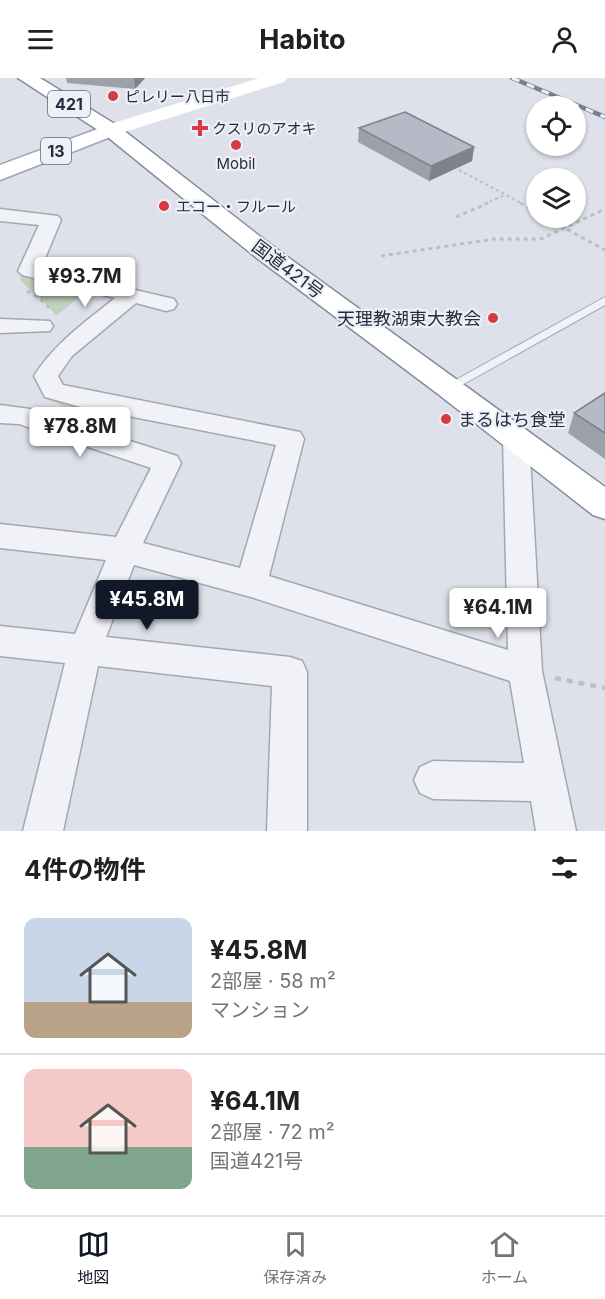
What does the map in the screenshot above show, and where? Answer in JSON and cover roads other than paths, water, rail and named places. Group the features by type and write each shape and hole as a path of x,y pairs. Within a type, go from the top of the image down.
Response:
{"main road":[{"name":"国道421号","path":"27,78 111,130 262,250 449,387 605,506"},
{"path":"111,130 278,78"},
{"name":"13","path":"0,173 111,130"}],"street":[{"path":"0,215 51,220 29,271 166,304"},
{"path":"131,296 64,351 46,376 54,391 77,398 291,439 251,584"},
{"path":"0,326 42,326"},
{"path":"28,417 54,391"},
{"path":"0,414 28,417 167,463 125,550 86,650 44,831"},
{"path":"516,438 525,671 556,831"},
{"path":"0,536 125,550 251,584 525,671"},
{"path":"0,641 290,672 287,831"},
{"path":"433,780 546,783"}],"lane":[{"path":"449,387 605,300"}],"railway":[{"path":"512,78 605,117"}],"place":[{"name":"ピレリー八日市","path":"113,96"},
{"name":"クスリのアオキ","path":"200,128"},
{"name":"Mobil","path":"236,145"},
{"name":"エコー・フルール","path":"164,206"},
{"name":"天理教湖東大教会","path":"493,318"},
{"name":"まるはち食堂","path":"446,419"}]}
